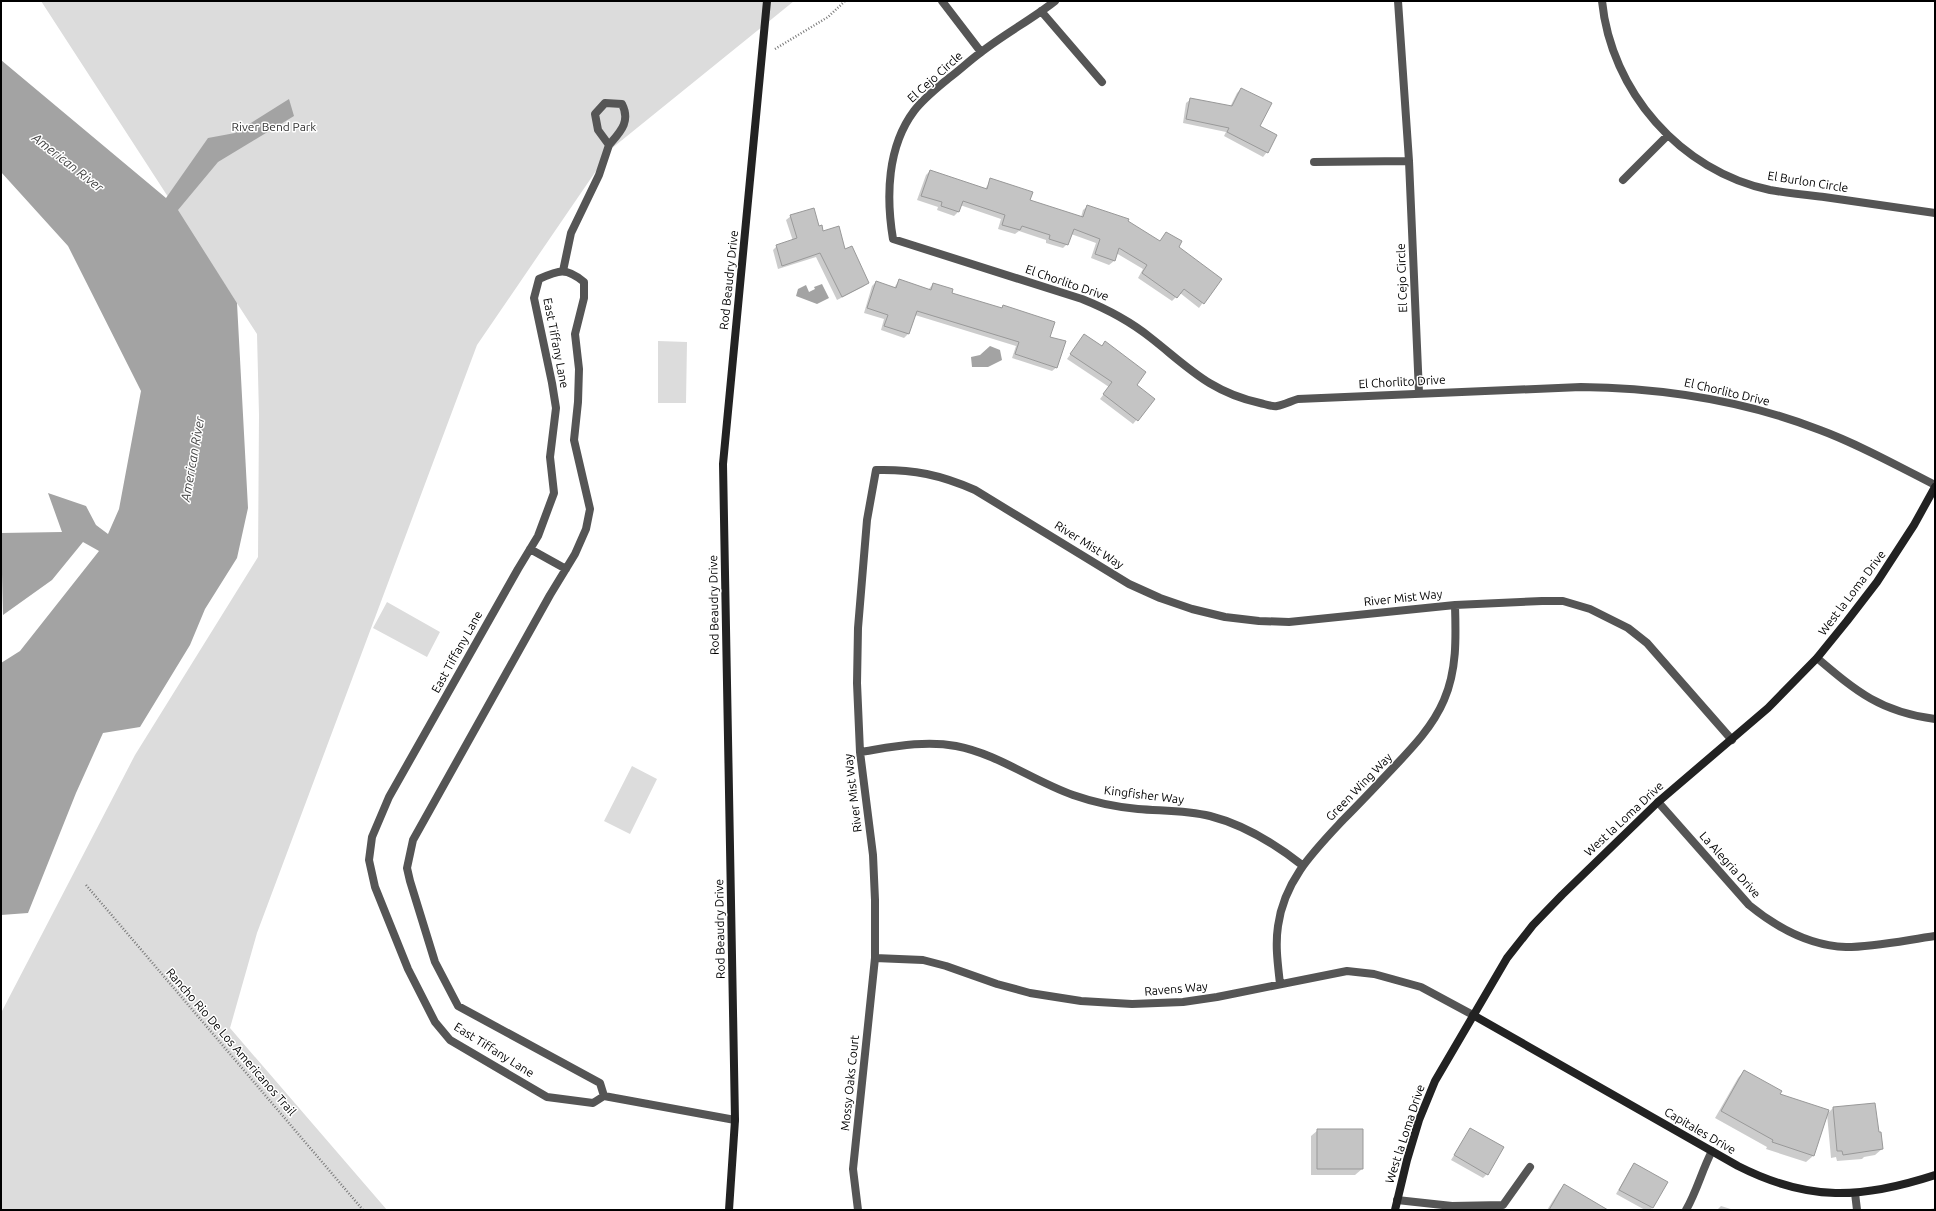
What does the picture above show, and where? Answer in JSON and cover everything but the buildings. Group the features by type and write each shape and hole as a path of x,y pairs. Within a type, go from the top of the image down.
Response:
{"street":[{"name":"Rod Beaudry Drive","path":"729,1210 735,1120 723,464 763,56 767,1"},
{"path":"942,1 980,52"},
{"name":"El Cejo Circle","path":"893,239 890,218 890,181 897,145 907,122 922,102 980,52 1041,12 1055,1"},
{"name":"El Cejo Circle","path":"1398,1 1409,162 1419,393"},
{"name":"El Burlon Circle","path":"1602,1 1610,44 1620,70 1631,90 1646,112 1667,136 1690,154 1714,169 1738,180 1769,190 1935,213"},
{"path":"1041,12 1102,82"},
{"path":"564,271 571,233 599,174 609,145 622,130 626,112 622,104 605,103 595,114 598,130 609,145"},
{"path":"1623,180 1667,136"},
{"path":"1314,162 1409,162"},
{"name":"El Chorlito Drive","path":"893,239 1082,299 1106,309 1151,338 1201,379 1225,392 1250,401 1277,407 1298,399 1588,387 1645,389 1694,395 1738,404 1820,430 1935,486"},
{"name":"East Tiffany Lane","path":"604,1096 600,1083 458,1006 435,962 407,868 413,840 575,554 586,529 590,509 574,440 578,402 579,369 575,334 584,298 584,282 573,272 564,271 554,272 540,279 534,298 556,408 550,457 554,493 538,536 389,797 372,837 369,860 375,887 408,969 435,1022 450,1040 547,1097 593,1103 604,1096 735,1120"},
{"name":"River Mist Way","path":"875,958 873,855 860,752 857,683 858,628 865,535 876,470 901,470 927,473 952,480 976,490 1129,584 1160,598 1192,609 1225,617 1259,621 1289,622 1455,605 1563,601 1590,609 1628,628 1647,643 1732,740"},
{"name":"West la Loma Drive","path":"1396,1210 1397,1200 1419,1120 1434,1081 1507,958 1533,925 1562,895 1658,802 1768,708 1816,658 1877,582 1914,525 1935,486"},
{"path":"530,549 566,569"},
{"name":"Green Wing Way","path":"1280,984 1276,952 1278,926 1289,889 1302,865 1414,746 1431,724 1444,700 1452,674 1456,647 1455,605"},
{"path":"1816,658 1858,692 1877,702 1898,712 1935,718"},
{"name":"Kingfisher Way","path":"860,752 907,744 932,743 956,746 980,752 1043,783 1073,795 1105,804 1137,809 1195,813 1236,824 1262,836 1302,865"},
{"name":"La Alegria Drive","path":"1658,802 1749,905 1762,916 1792,933 1814,941 1846,947 1935,936"},
{"name":"Ravens Way","path":"875,958 923,960 946,966 1003,986 1030,993 1081,1001 1132,1004 1183,1002 1217,997 1347,971 1374,974 1421,987 1473,1015"},
{"name":"Mossy Oaks Court","path":"858,1210 853,1169 875,958"},
{"name":"Capitales Drive","path":"1473,1015 1759,1177 1811,1192 1856,1194 1904,1185 1935,1175"},
{"path":"1686,1210 1694,1195 1704,1166 1712,1151"},
{"path":"1397,1200 1452,1206 1503,1205 1530,1167"},
{"path":"1856,1194 1857,1210"}],"path":[{"path":"763,56 828,17 845,1"},
{"name":"Rancho Rio De Los Americanos Trail","path":"86,885 363,1210"}],"green space":[{"name":"River Bend Park","path":"41,1 794,1 611,149 477,345 257,933 230,1028 387,1210 1,1210 1,1013 135,755 258,557 259,415 257,334"},
{"path":"658,341 687,342 686,403 658,403"},
{"path":"387,602 440,632 427,657 373,628"},
{"path":"632,766 657,779 630,834 604,821"}],"water":[{"name":"American River","path":"1,60 166,198 208,138 235,133 289,99 294,116 218,162 178,210 237,303 248,508 237,558 205,609 190,645 140,727 103,733 76,793 28,913 1,915 1,663 20,651 99,551 83,542 52,580 3,615 1,533 62,532 48,493 86,506 96,525 108,534 119,509 141,391 68,246 1,172"},
{"path":"822,284 829,298 817,304 796,296 798,289 806,285 809,292 815,289 814,287"},
{"path":"990,346 1000,350 1002,360 988,367 972,367 971,357 980,355"}]}
